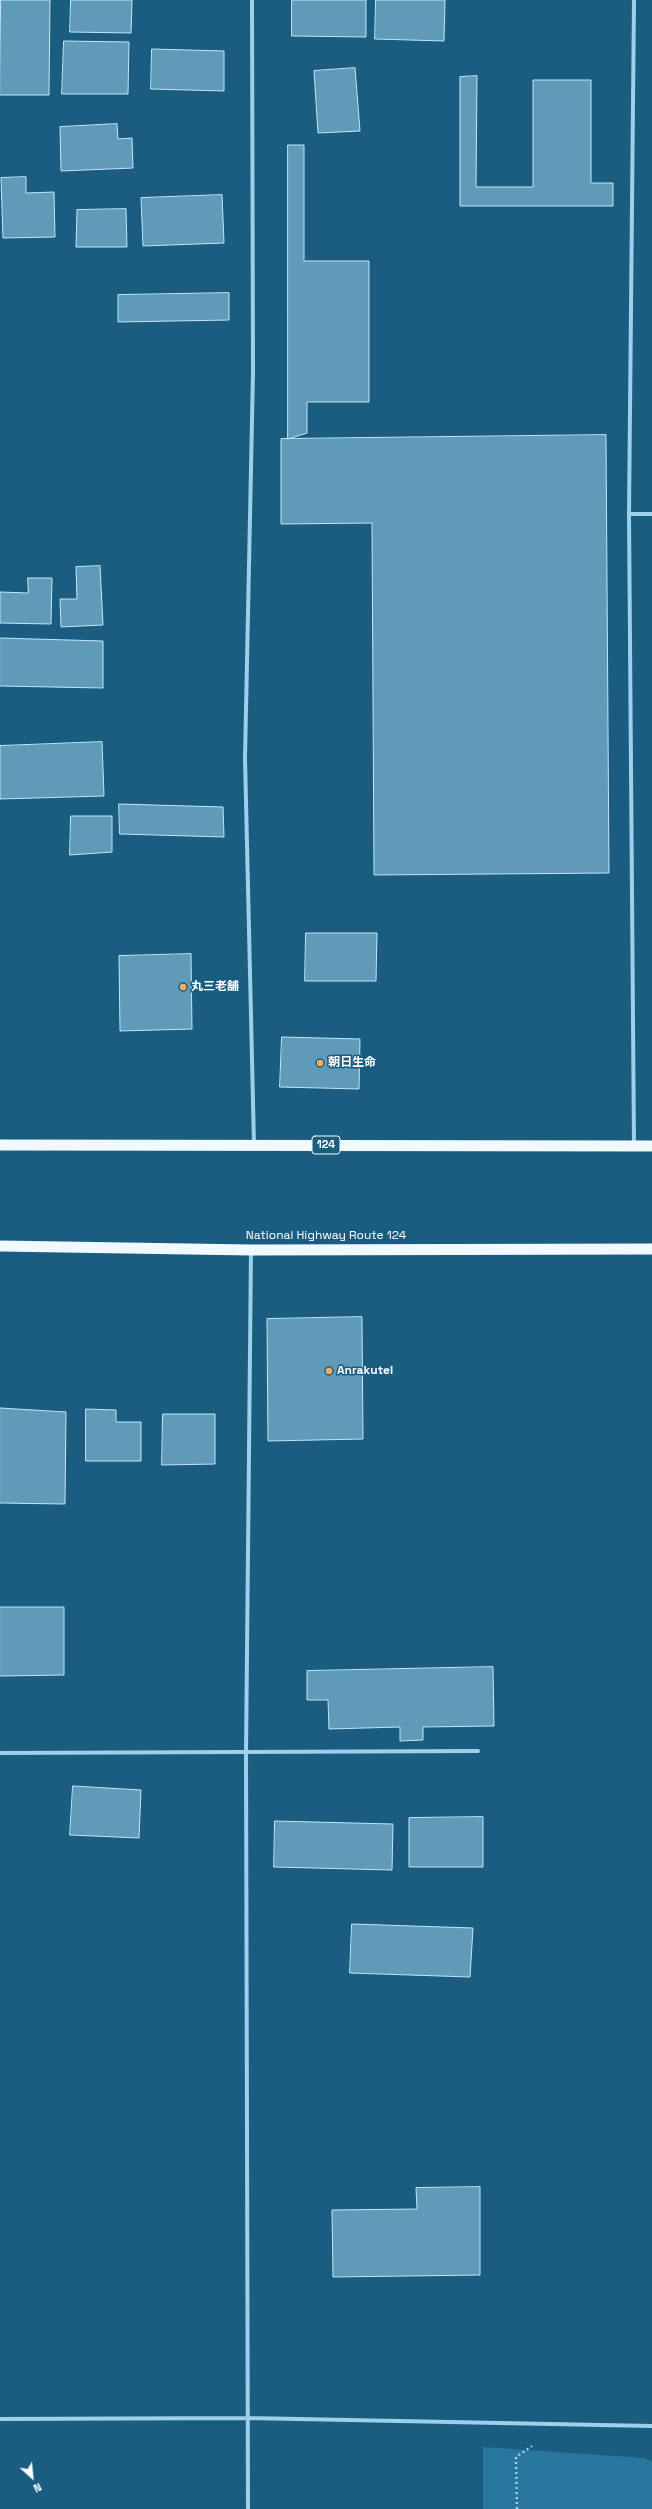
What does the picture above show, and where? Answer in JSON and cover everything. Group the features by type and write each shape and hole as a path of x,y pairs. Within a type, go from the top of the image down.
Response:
{"highway":[{"name":"124","path":"0,1145 652,1146"},
{"name":"National Highway Route 124","path":"0,1246 251,1250 652,1249"}],"street":[{"path":"252,0 253,372 245,758 254,1145"},
{"path":"634,0 629,514 634,1146"},
{"path":"629,514 652,514"},
{"path":"248,2509 246,1753 251,1250"},
{"path":"0,1753 478,1751"},
{"path":"0,2419 247,2418 652,2426"}],"path":[{"path":"517,2509 516,2457 536,2444"}],"shaded area":[{"path":"483,2447 644,2458 652,2462 652,2509 483,2509"}],"building":[{"path":"1,0 50,0 49,95 0,95"},
{"path":"71,0 132,0 131,33 70,32"},
{"path":"292,0 366,0 366,37 292,36"},
{"path":"376,0 445,0 444,41 375,39"},
{"path":"64,41 129,42 128,94 62,94"},
{"path":"152,49 224,51 224,91 151,89"},
{"path":"355,68 360,131 318,133 314,71"},
{"path":"477,76 476,187 533,187 533,80 591,80 591,183 613,183 613,206 460,206 460,77"},
{"path":"117,124 118,139 132,138 133,168 61,171 60,127"},
{"path":"288,145 304,145 304,261 369,261 369,402 307,402 307,433 288,439"},
{"path":"26,177 26,193 54,192 55,237 3,238 1,178"},
{"path":"222,195 224,243 143,246 141,198"},
{"path":"126,209 127,247 76,247 77,210"},
{"path":"229,293 229,320 118,322 118,295"},
{"path":"606,435 609,873 374,875 372,523 281,524 281,439"},
{"path":"100,566 103,625 61,627 60,599 77,599 76,567"},
{"path":"28,578 52,578 51,624 0,623 0,592 28,593"},
{"path":"0,638 103,641 103,688 0,686"},
{"path":"102,742 104,796 0,799 0,746"},
{"path":"119,804 223,807 224,837 120,834"},
{"path":"71,816 112,816 112,852 70,855"},
{"path":"306,933 377,933 376,981 305,981"},
{"path":"191,954 192,1029 120,1031 119,956"},
{"name":"朝日生命","path":"282,1037 360,1039 359,1089 280,1087"},
{"path":"362,1317 363,1439 268,1441 267,1319"},
{"path":"0,1408 66,1412 65,1504 0,1503"},
{"path":"86,1409 116,1410 116,1422 141,1422 141,1461 86,1461"},
{"path":"163,1414 215,1414 215,1464 162,1465"},
{"path":"0,1607 64,1607 64,1675 0,1676"},
{"path":"493,1667 494,1726 423,1727 423,1740 400,1741 400,1727 329,1729 328,1700 307,1700 307,1671"},
{"path":"73,1786 141,1790 139,1838 70,1835"},
{"path":"483,1817 483,1867 409,1867 409,1818"},
{"path":"275,1821 393,1824 392,1870 274,1867"},
{"path":"352,1924 473,1928 470,1977 350,1973"},
{"path":"480,2187 480,2275 333,2277 332,2210 417,2209 416,2188"}],"place":[{"name":"丸三老舗","path":"183,987"},
{"name":"朝日生命","path":"320,1063"},
{"name":"Anrakutei","path":"329,1371"}]}
